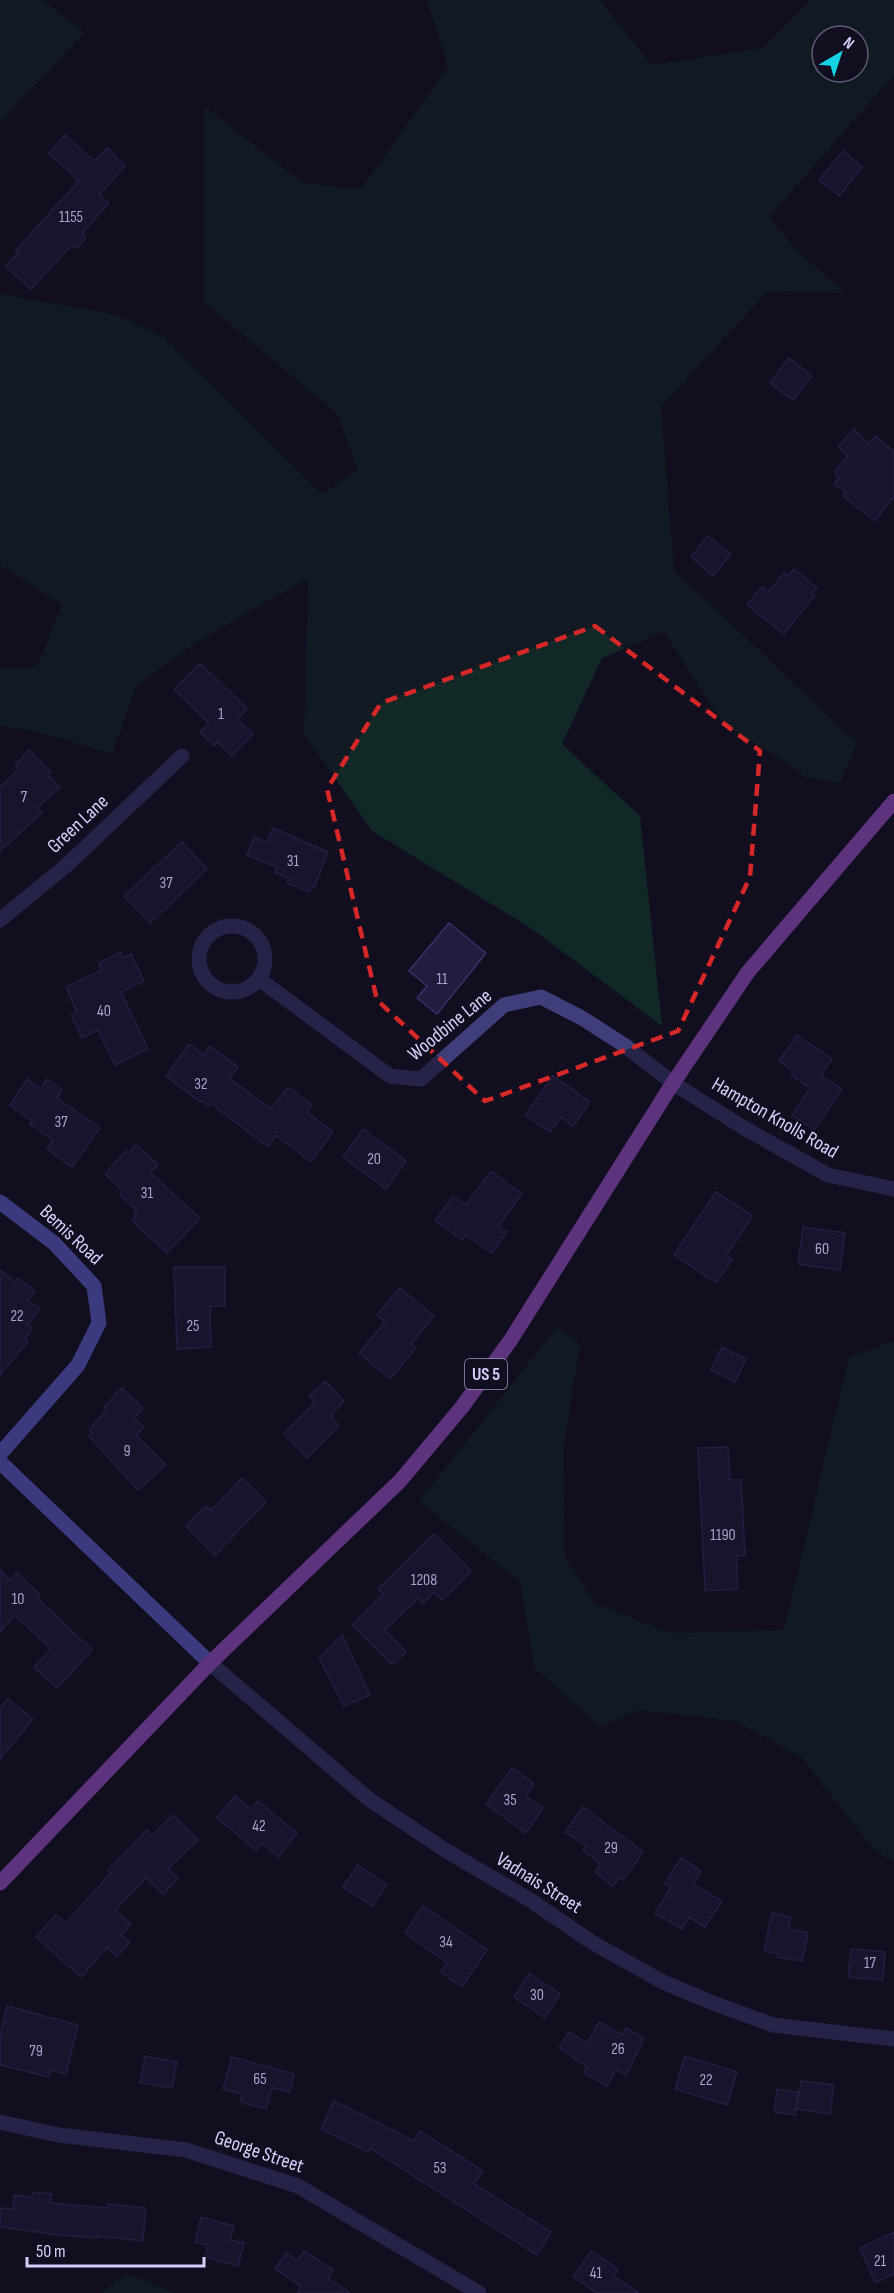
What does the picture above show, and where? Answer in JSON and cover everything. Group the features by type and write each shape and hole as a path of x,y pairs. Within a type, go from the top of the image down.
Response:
{"main road":[{"name":"US 5","path":"0,1883 210,1663 400,1480 462,1407 510,1341 673,1083 748,972 894,801"}],"street":[{"name":"Green Lane","path":"0,920 68,864 182,756"},
{"path":"229,926 250,931 258,938 266,958 259,979 251,987 241,992 230,993 219,990 202,975 199,965 202,943 218,928 229,926"},
{"name":"Woodbine Lane","path":"259,979 390,1076 421,1079 504,1005 541,998 590,1023 673,1083"},
{"name":"Hampton Knolls Road","path":"673,1083 744,1128 828,1175 894,1189"},
{"name":"Bemis Road","path":"0,1202 54,1243 94,1286 99,1323 78,1365 0,1454"},
{"path":"0,1462 210,1663"},
{"name":"Vadnais Street","path":"210,1663 370,1800 446,1850 530,1900 593,1943 663,1982 773,2025 894,2039"},
{"name":"George Street","path":"0,2122 59,2135 186,2150 298,2186 479,2293"}],"highlighted area":[{"path":"595,626 760,751 750,877 678,1031 485,1101 377,1000 327,789 381,703"}],"green space":[{"path":"0,0 43,0 85,33 0,122"},
{"path":"427,0 600,0 652,65 763,48 811,0 894,0 894,75 769,217 799,253 846,293 768,291 661,407 674,570 857,743 840,783 807,778 778,757 725,726 664,632 602,658 562,744 640,816 662,1026 532,929 372,831 304,734 308,578 195,643 136,686 112,754 45,734 0,725 0,667 37,667 62,605 0,565 0,294 118,315 162,336 322,494 358,470 337,414 204,302 204,106 303,183 361,189 448,67"},
{"path":"557,1327 580,1344 563,1450 565,1557 595,1603 669,1633 784,1630 849,1357 894,1341 894,1861 874,1850 802,1758 736,1721 639,1710 600,1727 534,1667 520,1582 419,1501"},
{"path":"126,2273 176,2293 101,2293"}],"building":[{"path":"65,135 94,161 107,148 125,166 99,195 109,203 83,232 85,239 78,247 69,248 31,289 5,266 19,252 16,250 79,181 49,153"},
{"path":"843,151 862,167 839,196 819,180"},
{"path":"789,358 812,376 793,400 770,383"},
{"path":"854,429 869,444 876,436 894,452 894,496 875,521 843,496 846,492 834,484 839,477 834,472 848,456 838,447"},
{"path":"708,536 731,554 713,576 691,557"},
{"path":"794,569 817,588 812,593 815,595 784,634 747,605 762,587 769,592 784,573 788,576"},
{"path":"200,663 247,709 237,719 253,734 232,756 217,742 214,746 200,732 209,723 174,689"},
{"path":"29,750 51,772 48,775 60,787 37,808 42,813 0,851 0,787 19,769 15,765"},
{"path":"273,828 328,852 314,888 310,887 309,892 287,883 289,878 275,873 277,867 247,855 254,837 267,842"},
{"path":"182,842 207,869 150,923 124,896"},
{"path":"449,923 486,953 437,1014 417,998 427,986 409,971"},
{"path":"121,952 123,958 131,954 144,981 121,992 148,1049 115,1065 98,1030 82,1038 71,1015 77,1012 66,987 102,970 99,963"},
{"path":"797,1035 832,1059 821,1075 842,1089 814,1130 792,1115 810,1088 791,1075 794,1072 779,1061"},
{"path":"189,1044 204,1055 210,1046 238,1067 229,1078 271,1109 288,1087 312,1105 307,1112 333,1132 311,1162 276,1135 268,1147 210,1103 208,1106 200,1102 166,1076"},
{"path":"553,1076 590,1102 573,1126 561,1117 550,1132 525,1115"},
{"path":"27,1079 41,1089 47,1079 62,1090 57,1098 100,1128 72,1167 47,1149 53,1140 30,1124 32,1121 10,1105"},
{"path":"363,1129 406,1161 386,1189 343,1157"},
{"path":"136,1145 158,1165 150,1173 200,1218 167,1253 132,1221 137,1215 134,1211 136,1209 120,1195 123,1191 105,1174 126,1151 128,1153"},
{"path":"491,1171 522,1194 498,1226 507,1232 492,1253 466,1235 462,1240 435,1221 453,1196 466,1205"},
{"path":"716,1192 753,1216 726,1256 732,1260 716,1283 674,1255"},
{"path":"803,1227 845,1233 840,1270 798,1264"},
{"path":"174,1267 225,1267 225,1306 210,1306 211,1347 177,1349"},
{"path":"0,1270 15,1282 18,1278 35,1291 28,1300 40,1309 28,1324 33,1328 25,1338 28,1341 0,1375"},
{"path":"400,1288 434,1316 411,1344 416,1348 390,1379 359,1353 385,1322 377,1315"},
{"path":"722,1347 746,1359 735,1382 711,1370"},
{"path":"325,1381 344,1401 330,1416 339,1426 307,1458 284,1434 315,1402 309,1396"},
{"path":"122,1388 143,1408 134,1418 144,1427 136,1435 166,1465 138,1490 89,1436 93,1433 89,1430 107,1409 104,1407"},
{"path":"728,1447 730,1480 741,1480 745,1555 736,1556 738,1589 705,1591 698,1448"},
{"path":"242,1478 266,1502 215,1555 186,1526 206,1506 211,1511"},
{"path":"434,1534 471,1571 442,1600 434,1592 423,1603 418,1598 385,1630 406,1652 392,1665 352,1625 383,1594 378,1589"},
{"path":"0,1570 10,1580 17,1573 40,1595 37,1598 92,1650 57,1688 34,1667 51,1649 15,1615 0,1632"},
{"path":"342,1635 370,1695 344,1706 319,1658"},
{"path":"8,1699 33,1719 0,1759 0,1708"},
{"path":"512,1768 534,1784 526,1796 543,1808 526,1833 486,1804"},
{"path":"235,1796 251,1809 258,1801 297,1833 278,1857 262,1843 256,1850 217,1818"},
{"path":"583,1807 643,1852 623,1880 619,1877 613,1886 595,1872 601,1864 583,1850 586,1846 565,1832"},
{"path":"173,1815 198,1840 168,1869 178,1879 163,1894 146,1878 115,1910 131,1924 121,1935 130,1942 117,1957 107,1947 81,1977 36,1937 56,1915 66,1923 111,1873 108,1870 147,1830 152,1836"},
{"path":"681,1858 701,1871 693,1884 722,1901 705,1927 689,1917 682,1929 655,1913 671,1887 665,1883"},
{"path":"358,1865 387,1885 372,1906 343,1887"},
{"path":"423,1906 487,1950 462,1987 441,1972 447,1963 405,1933"},
{"path":"772,1913 791,1917 788,1929 808,1933 802,1961 777,1957 778,1954 764,1951"},
{"path":"851,1949 885,1952 883,1980 848,1977"},
{"path":"529,1973 560,1994 545,2018 514,1997"},
{"path":"7,2006 78,2025 66,2074 51,2070 49,2077 0,2065 0,2036"},
{"path":"599,2022 623,2035 626,2028 644,2038 626,2075 616,2070 607,2086 584,2073 587,2067 559,2048 569,2032 587,2043"},
{"path":"145,2056 177,2062 172,2088 140,2083"},
{"path":"685,2056 737,2072 727,2105 675,2089"},
{"path":"232,2057 294,2074 290,2092 272,2088 266,2109 240,2102 242,2094 223,2089"},
{"path":"801,2081 834,2085 830,2114 797,2109"},
{"path":"777,2089 798,2092 795,2115 774,2112"},
{"path":"334,2101 414,2141 420,2131 483,2171 474,2184 551,2232 537,2255 370,2148 368,2152 321,2129"},
{"path":"33,2192 52,2194 50,2203 107,2208 108,2204 146,2208 143,2241 59,2235 0,2227 0,2208 13,2209 14,2195 32,2197"},
{"path":"201,2217 234,2226 230,2240 244,2243 238,2266 205,2257 208,2245 195,2242"},
{"path":"894,2232 894,2274 875,2283 860,2248"},
{"path":"304,2251 333,2270 328,2278 350,2293 297,2293 301,2286 275,2269 286,2253 297,2261"},
{"path":"591,2251 618,2269 614,2276 639,2293 597,2293 573,2277"}]}
